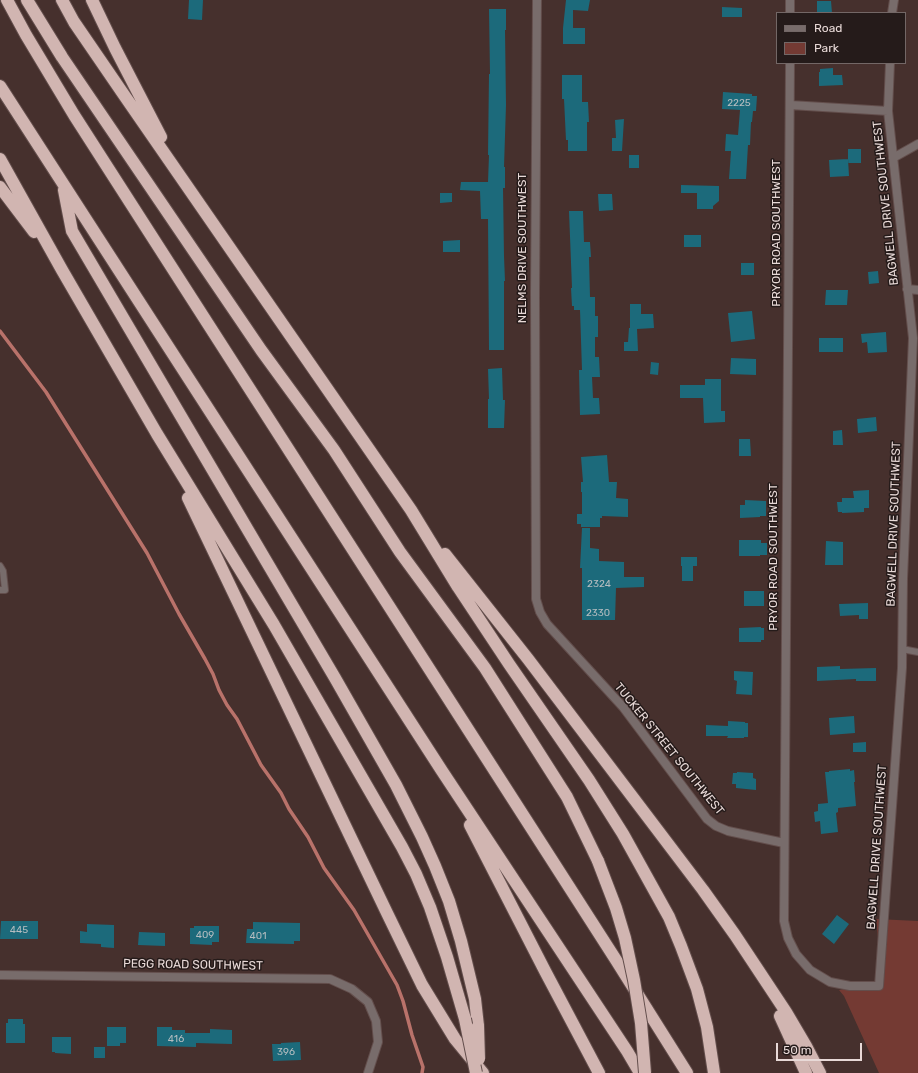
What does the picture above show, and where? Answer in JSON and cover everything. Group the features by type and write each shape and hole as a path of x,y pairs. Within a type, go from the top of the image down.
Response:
{"highway":[{"path":"7,0 26,35 74,115 687,1073"},
{"path":"27,0 62,57 261,350 334,450 400,552 485,668 567,797 598,861 616,908 625,938 641,1023 645,1073"},
{"path":"62,0 82,34 411,510 458,587 509,664 590,780 623,834 669,917 681,946 697,989 707,1027 714,1073"},
{"path":"92,0 141,100 198,201"},
{"path":"0,86 442,771 640,1073"},
{"path":"0,159 157,434 274,625 402,847 416,874 430,907 447,957 465,1019 476,1073"},
{"path":"62,183 72,231 338,684 396,785 422,837 449,901 461,941 475,999 478,1026 479,1073"},
{"path":"0,187 62,270"},
{"path":"157,434 422,985 455,1039 483,1073"},
{"path":"411,510 528,659 698,883 735,935 786,1012 820,1073"},
{"path":"442,771 599,1073"},
{"path":"735,935 757,971 806,1073"}],"street":[{"name":"NELMS DRIVE SOUTHWEST","path":"536,496 534,295 537,0"},
{"path":"790,0 790,12"},
{"path":"892,12 894,0"},
{"name":"PRYOR ROAD SOUTHWEST","path":"790,64 784,921 788,938 796,954 810,970 830,982 850,986 879,986"},
{"name":"BAGWELL DRIVE SOUTHWEST","path":"879,986 902,668 903,579 913,338 888,110 890,64"},
{"path":"790,105 888,110"},
{"path":"893,158 918,144"},
{"path":"907,289 918,290"},
{"name":"TUCKER STREET SOUTHWEST","path":"536,496 536,599 540,612 547,624 623,707 707,818 716,826 728,831 784,843"},
{"name":"PEGG ROAD SOUTHWEST","path":"0,975 330,979 352,989 368,1002 376,1021 378,1042 368,1073"}],"lane":[{"path":"0,566 3,571 4,590 0,590"},
{"path":"902,649 918,652"}],"green space":[{"path":"876,919 918,921 918,1073 879,1073 844,996 839,990 883,983"}],"building":[{"path":"189,0 203,0 202,20 188,19"},
{"path":"566,0 590,0 588,11 573,10 573,28 585,28 585,44 563,44"},
{"path":"817,1 831,1 832,12 817,12"},
{"path":"722,7 742,8 742,17 722,17"},
{"path":"489,9 506,9 505,188 503,188 505,281 504,350 489,350 488,219 481,219 480,191 460,190 461,182 488,182 490,74"},
{"path":"833,68 833,75 842,75 843,85 819,86 820,69"},
{"path":"562,75 582,75 582,102 588,102 589,122 587,122 587,151 568,151 564,99 562,99"},
{"path":"723,92 752,94 752,96 757,96 756,111 753,111 751,122 746,179 729,179 731,151 725,151 726,134 738,135 740,110 722,109"},
{"path":"624,119 622,151 612,151 612,138 616,138 615,120"},
{"path":"848,149 861,149 861,163 848,163"},
{"path":"629,155 639,155 639,168 629,168"},
{"path":"848,159 849,176 830,177 829,160"},
{"path":"681,185 719,186 719,201 713,206 713,209 697,209 697,193 681,193"},
{"path":"440,193 452,193 452,202 440,203"},
{"path":"598,194 612,194 613,210 599,211"},
{"path":"569,211 583,211 584,242 590,242 590,297 595,297 595,316 598,316 598,337 595,337 595,357 599,357 600,377 592,377 593,398 599,398 600,414 580,415 579,370 582,370 580,310 574,310 574,306 572,306"},
{"path":"684,235 701,235 701,247 684,247"},
{"path":"460,240 460,252 443,252 443,241"},
{"path":"741,263 754,263 754,275 741,275"},
{"path":"878,271 879,283 869,284 868,272"},
{"path":"826,290 848,290 847,305 825,305"},
{"path":"630,304 641,304 641,314 653,314 654,328 637,329 638,351 624,351 624,342 628,342 630,328"},
{"path":"752,311 755,339 731,342 728,313"},
{"path":"886,332 887,352 868,353 867,342 862,343 861,334"},
{"path":"819,338 843,338 843,352 819,352"},
{"path":"731,358 756,359 756,375 730,374"},
{"path":"651,362 659,363 658,375 650,374"},
{"path":"502,368 503,400 505,400 504,428 488,428 488,369"},
{"path":"705,379 721,379 721,411 725,411 725,422 704,423 703,398 680,398 680,385 705,385"},
{"path":"876,417 877,431 858,433 857,419"},
{"path":"842,430 843,445 833,445 833,431"},
{"path":"739,439 750,439 751,456 739,456"},
{"path":"607,455 609,482 617,482 616,498 628,499 628,517 602,516 602,518 600,518 600,527 581,527 581,524 577,524 577,514 582,514 581,482 583,482 581,457"},
{"path":"869,490 869,508 864,508 864,512 838,512 837,502 842,502 842,498 854,498 853,491"},
{"path":"745,500 766,501 766,516 740,518 740,505 745,505"},
{"path":"582,528 590,528 590,548 599,549 599,561 624,562 624,577 644,577 644,587 616,588 615,620 582,620 582,568 580,568"},
{"path":"739,540 761,540 761,543 767,543 767,555 739,556"},
{"path":"826,541 843,542 843,565 825,565"},
{"path":"681,557 697,557 697,566 693,566 693,581 682,581"},
{"path":"744,591 764,591 764,606 744,606"},
{"path":"868,603 868,619 859,619 859,615 840,616 839,604"},
{"path":"739,628 764,628 764,640 761,640 761,642 739,642"},
{"path":"840,666 840,669 876,668 876,681 856,681 856,679 817,681 817,667"},
{"path":"734,671 753,672 752,695 736,694 737,681 734,680"},
{"path":"854,716 855,733 830,735 829,718"},
{"path":"728,721 748,723 748,737 727,738 728,736 706,736 706,725 728,726"},
{"path":"866,742 866,752 853,752 853,743"},
{"path":"850,769 850,771 854,770 856,806 838,808 838,812 836,813 838,832 821,834 820,821 815,822 814,812 818,811 818,804 828,803 825,772"},
{"path":"733,773 753,773 753,778 756,779 756,790 736,788 736,784 732,784"},
{"path":"837,915 849,924 834,944 822,934"},
{"path":"1,921 38,921 38,939 0,939"},
{"path":"253,922 300,923 300,941 294,941 294,944 246,943 247,929 253,929"},
{"path":"87,924 114,925 114,948 101,947 101,944 80,943 80,931 87,932"},
{"path":"194,926 219,926 219,942 212,942 212,945 190,944 190,928 194,928"},
{"path":"139,932 165,933 165,946 138,945"},
{"path":"8,1019 23,1019 23,1024 25,1024 25,1043 6,1043 6,1023 8,1023"},
{"path":"107,1027 126,1027 126,1043 120,1043 120,1046 107,1046"},
{"path":"157,1027 172,1027 172,1030 185,1030 185,1033 210,1033 210,1029 232,1030 232,1044 196,1043 196,1047 157,1046"},
{"path":"52,1037 71,1037 71,1054 52,1052"},
{"path":"300,1042 301,1060 273,1061 272,1044"},
{"path":"94,1047 105,1047 105,1058 94,1058"}],"waterway":[{"path":"0,331 46,392 147,553 213,674 227,705 237,719 261,765 281,793 289,809 308,837 324,868 354,910 397,985 423,1067 422,1073"}]}
